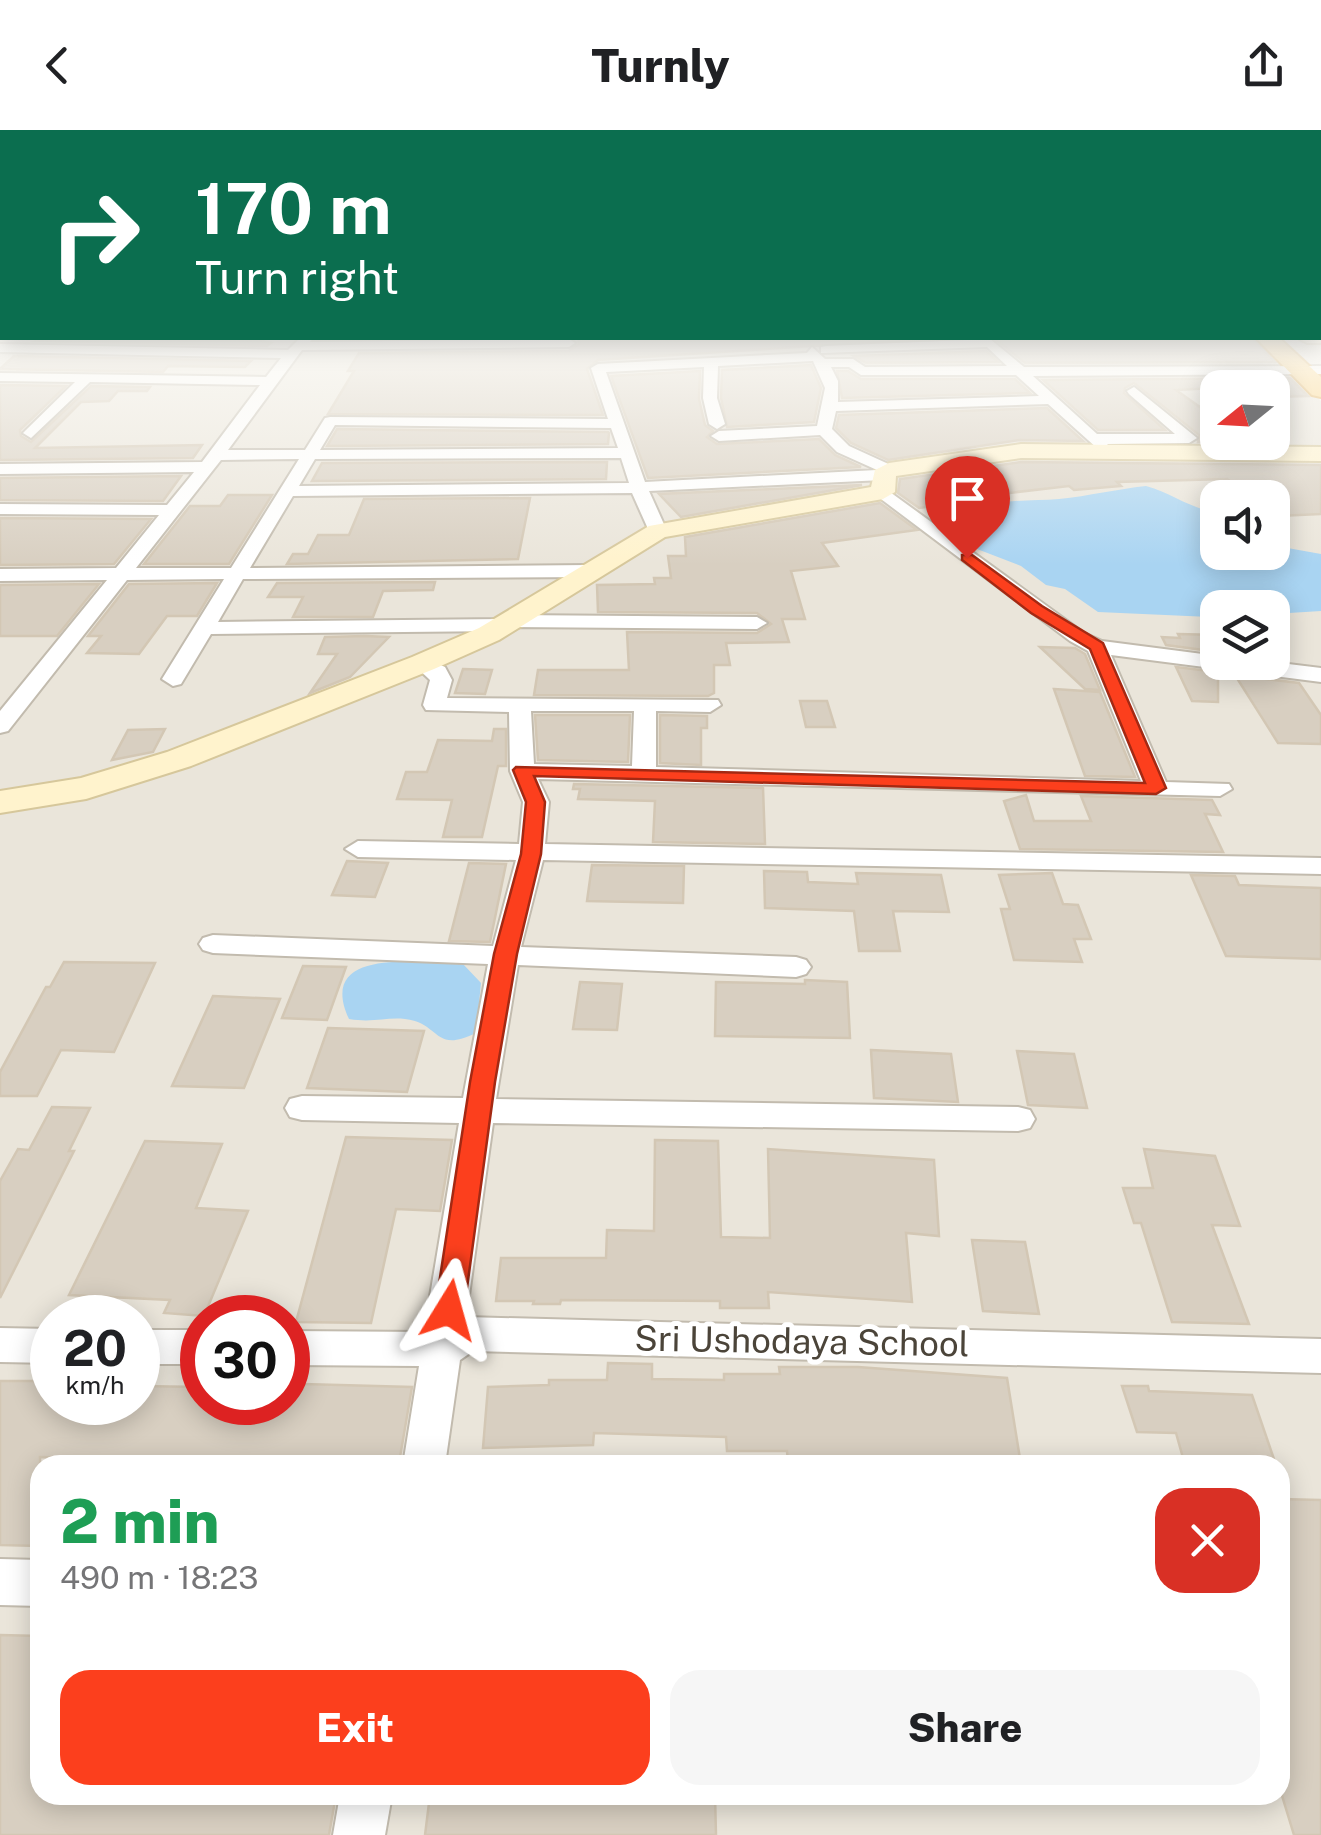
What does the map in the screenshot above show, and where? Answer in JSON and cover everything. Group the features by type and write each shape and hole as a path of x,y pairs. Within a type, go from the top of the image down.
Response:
{"street":[{"path":"31,433 59,406"},
{"path":"0,726 253,406"},
{"path":"611,406 658,532"},
{"path":"712,406 718,430 824,430 1037,610 1097,647 1200,660"},
{"path":"824,430 830,407 875,406"},
{"path":"1057,406 1102,446 1200,447"},
{"path":"1152,406 1189,438"},
{"path":"173,679 330,421 480,420 515,426 617,423"},
{"path":"0,802 86,788 180,759 424,663 508,623 658,532 1021,451 1200,439"},
{"path":"1290,450 1321,454"},
{"path":"0,468 310,454 627,453"},
{"path":"288,491 639,488 724,480 885,479"},
{"path":"0,510 169,510"},
{"path":"0,576 590,571"},
{"path":"204,628 757,624"},
{"path":"1097,647 1156,788"},
{"path":"424,663 442,680 434,705 710,705"},
{"path":"1290,673 1319,677"},
{"path":"426,1455 477,1114 506,954 531,854 536,802 522,770 520,712 514,704"},
{"path":"644,774 645,706"},
{"path":"522,770 1220,789"},
{"path":"358,849 1321,866"},
{"path":"213,944 796,967"},
{"path":"302,1108 477,1114 1018,1119"},
{"name":"Sri Ushodaya School","path":"310,1348 444,1348 467,1334 1321,1356"},
{"path":"0,1345 30,1346"},
{"path":"0,1582 30,1584"},
{"path":"359,1835 364,1805"}],"shaded area":[{"path":"0,406 1200,406 1200,460 1290,460 1290,406 1321,406 1321,1835 0,1835"}],"water":[{"path":"1146,486 1200,508 1200,570 1290,570 1290,548 1321,554 1321,611 1290,613 1290,590 1200,590 1200,616 1098,612 1065,589 1046,585 1021,566 977,549 957,535 953,525 976,509 990,505"},
{"path":"400,962 463,964 481,983 476,1033 452,1040 405,1019 349,1019 342,996 347,979 359,969"}],"building":[{"path":"0,406 46,406 20,430 21,436 31,442 70,406 77,406 35,448 202,445 193,458 0,460"},
{"path":"333,406 600,406 603,415 328,414"},
{"path":"622,406 701,406 705,425 713,431 707,437 717,444 819,439 835,455 861,467 648,478"},
{"path":"723,406 817,406 814,422 727,427"},
{"path":"1071,406 1138,406 1165,430 1098,430"},
{"path":"1162,406 1200,407 1200,442 1199,435"},
{"path":"1047,408 1083,441 1020,440 888,460 851,443 836,428 839,415"},
{"path":"337,429 609,433 608,444 327,446"},
{"path":"607,462 606,479 312,481 322,463"},
{"path":"1021,462 1321,465 1321,514 1290,515 1290,480 1117,482 1121,486 1074,490 1069,486 948,500 949,504 919,508 898,493 900,479"},
{"path":"181,476 163,501 0,500 0,478"},
{"path":"862,485 681,517 659,494"},
{"path":"228,495 272,495 229,564 144,564 190,506 220,506"},
{"path":"530,498 518,559 287,564 293,554 308,554 318,535 349,535 364,499"},
{"path":"880,503 917,530 822,543 838,566 791,571 805,619 782,619 789,642 726,643 730,665 714,665 714,693 534,695 538,670 629,670 627,632 757,633 771,624 757,613 598,612 597,585 655,584 654,578 671,578 668,556 686,556 685,537"},
{"path":"0,518 151,519 114,564 0,565"},
{"path":"435,582 433,590 383,591 373,617 293,617 303,597 268,597 277,583"},
{"path":"217,583 197,616 167,616 139,654 87,653 101,636 88,636 129,584"},
{"path":"99,584 57,636 0,636 0,585"},
{"path":"1178,634 1200,635 1200,650 1166,645 1162,637 1180,638"},
{"path":"325,637 389,637 350,677 310,693 337,654 318,654"},
{"path":"1040,647 1075,648 1085,654 1100,690 1085,689"},
{"path":"1176,667 1200,670 1200,680 1218,680 1218,702 1192,701"},
{"path":"463,669 492,670 485,694 455,693"},
{"path":"1238,680 1299,683 1321,715 1321,744 1278,743"},
{"path":"1054,689 1100,692 1135,777 1085,776"},
{"path":"800,701 827,701 835,727 806,727"},
{"path":"535,715 630,715 628,762 538,760"},
{"path":"660,715 707,716 707,728 701,728 701,765 660,763"},
{"path":"165,729 153,752 112,760 128,730"},
{"path":"494,729 506,729 506,766 498,766 482,837 443,837 452,800 397,799 406,772 427,772 438,740 492,741"},
{"path":"574,784 763,788 765,844 653,842 655,801 578,799 580,789 573,789"},
{"path":"1026,795 1034,821 1091,821 1081,796 1212,800 1220,815 1205,814 1223,852 1020,849 1004,801"},
{"path":"347,861 388,863 375,897 332,895"},
{"path":"469,863 506,864 490,942 449,941"},
{"path":"592,865 684,866 683,903 587,901"},
{"path":"764,871 807,872 808,882 858,884 856,873 941,875 949,912 893,911 900,951 859,951 854,911 765,908"},
{"path":"1052,873 1063,904 1078,905 1091,939 1074,939 1082,962 1014,960 1001,909 1010,909 999,875"},
{"path":"1191,875 1235,876 1239,885 1321,888 1321,959 1226,956"},
{"path":"64,962 155,963 114,1052 61,1050 37,1096 0,1096 0,1072"},
{"path":"303,966 346,967 327,1020 282,1018"},
{"path":"805,980 847,982 850,1038 715,1036 716,982 805,984"},
{"path":"580,982 622,984 617,1030 573,1029"},
{"path":"213,996 280,999 244,1088 172,1086"},
{"path":"328,1028 424,1031 407,1092 307,1088"},
{"path":"871,1050 951,1054 958,1102 874,1098"},
{"path":"1017,1051 1074,1054 1087,1108 1028,1105"},
{"path":"52,1107 90,1108 69,1151 74,1151 0,1298 0,1181 18,1149 29,1150"},
{"path":"346,1137 452,1140 440,1211 396,1209 371,1323 310,1322 310,1295 303,1295"},
{"path":"655,1140 718,1141 721,1237 770,1238 768,1149 934,1160 939,1236 906,1233 912,1302 768,1292 769,1308 720,1308 720,1301 496,1301 501,1258 606,1258 607,1230 654,1231"},
{"path":"145,1141 222,1144 196,1208 248,1211 213,1295 180,1295 180,1314 164,1313 170,1300 160,1300 160,1295 69,1295"},
{"path":"1144,1149 1215,1156 1240,1226 1212,1225 1249,1324 1172,1322 1141,1223 1134,1223 1123,1188 1153,1188"},
{"path":"972,1240 1025,1242 1039,1314 983,1311"},
{"path":"608,1363 652,1364 652,1379 724,1380 724,1374 780,1374 779,1367 858,1367 1007,1378 1019,1455 787,1455 787,1451 727,1451 726,1437 594,1433 593,1445 483,1448 488,1387 549,1385 549,1380 607,1380"},
{"path":"0,1381 30,1381 30,1425 160,1425 160,1386 180,1387 180,1425 310,1425 310,1384 412,1387 400,1455 30,1455 30,1546 0,1545"},
{"path":"1122,1386 1148,1386 1149,1391 1252,1395 1273,1455 1182,1455 1176,1433 1137,1432"},
{"path":"1290,1499 1321,1500 1321,1835 1294,1835 1285,1805 1290,1805"},
{"path":"0,1635 30,1636 30,1805 334,1805 329,1835 0,1835"},
{"path":"429,1805 715,1805 716,1835 425,1835"}],"route":[{"path":"449,1310 482,1082 506,954 531,854 536,802 522,770 1156,788 1097,647 1037,610 967,558"}]}
